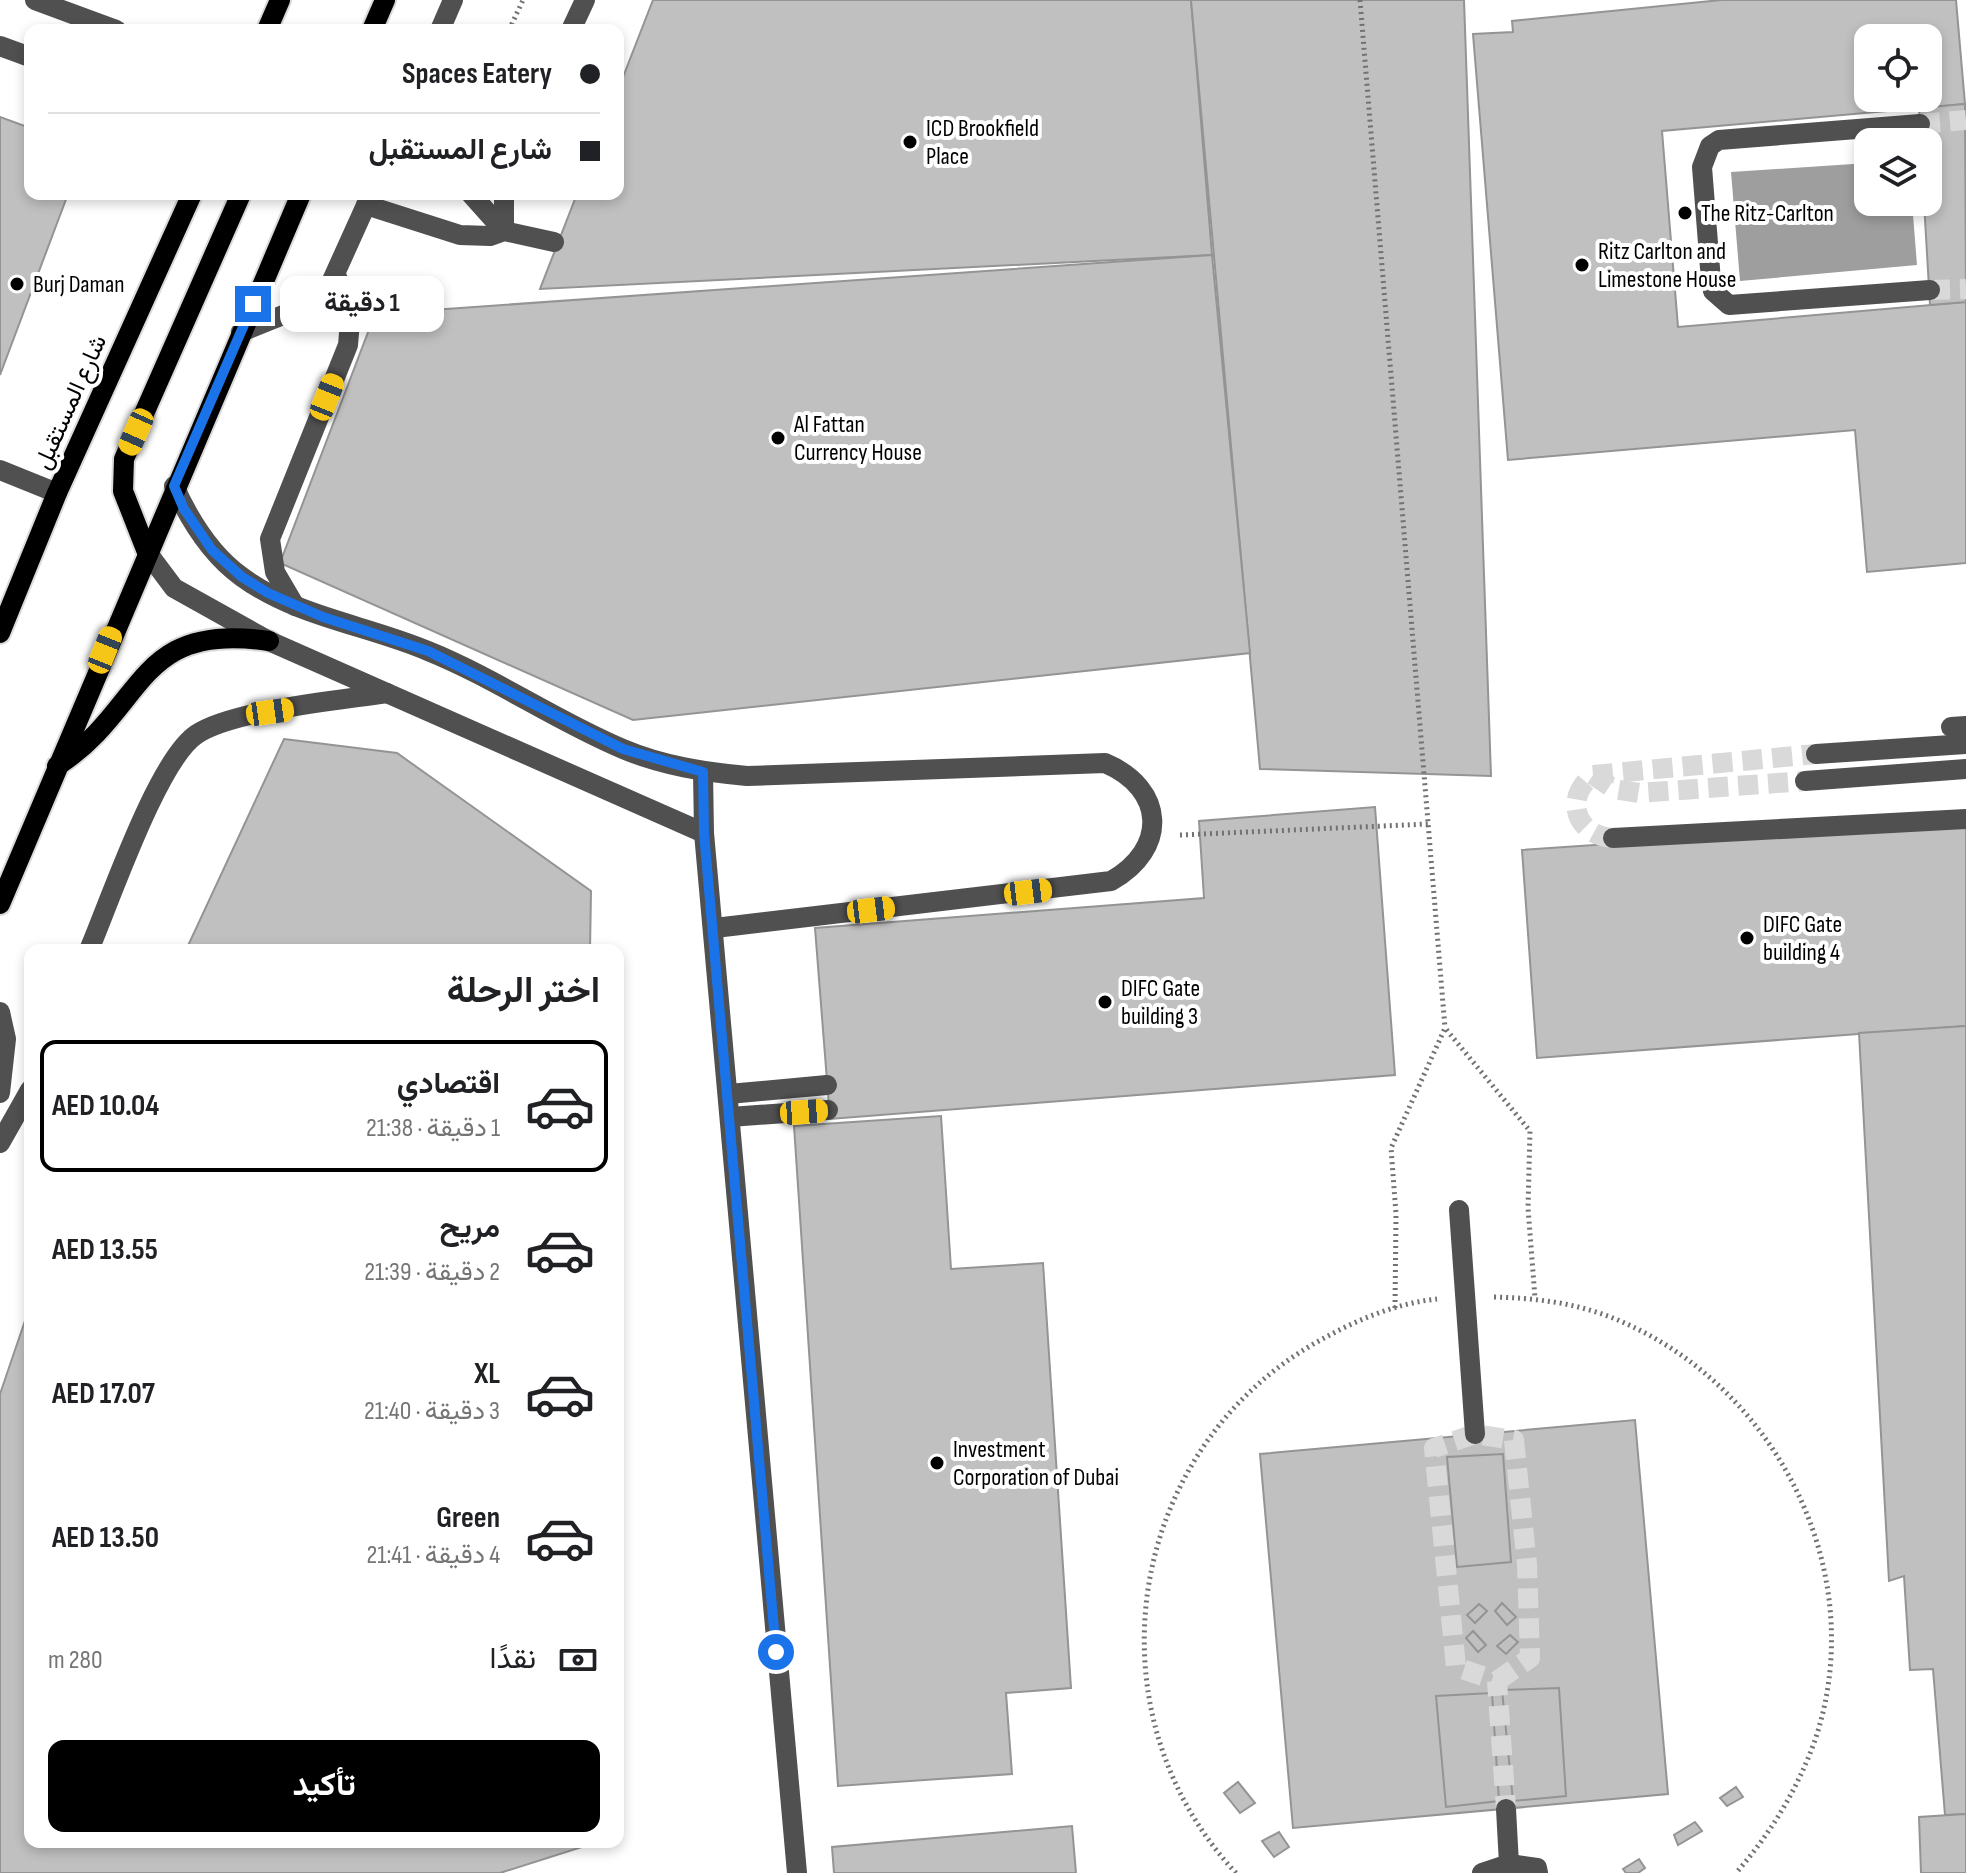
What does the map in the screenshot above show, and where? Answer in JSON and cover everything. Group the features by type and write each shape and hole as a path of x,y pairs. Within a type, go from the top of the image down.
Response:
{"main road":[{"path":"270,24 280,0"},
{"path":"375,24 385,0"},
{"name":"شارع المستقبل","path":"0,633 57,493 189,200"},
{"path":"147,552 123,491 124,459 238,200"},
{"path":"0,904 174,486 298,200"},
{"path":"57,766 85,747 149,667 174,649 204,638 236,636 269,641"}],"street":[{"path":"35,0 100,24"},
{"path":"443,24 453,0"},
{"path":"574,24 585,0"},
{"path":"0,46 24,55"},
{"path":"1920,124 1719,140 1704,156 1702,167 1711,281 1713,291 1729,305 1930,290"},
{"path":"241,332 308,305 329,287 368,200 460,235 490,236 504,231 554,242"},
{"path":"476,200 504,231"},
{"path":"504,200 504,231"},
{"path":"295,606 275,572 270,539 348,345 351,309 336,275"},
{"path":"0,470 57,493"},
{"path":"174,486 197,530 242,577 295,606 428,651 623,749 703,772 791,775 1105,763 1136,781 1146,795 1152,815 1151,836 1144,855 1130,870 1111,881 715,928"},
{"path":"147,552 174,588 269,641 704,833"},
{"path":"91,944 158,784 192,738 215,726 270,712 387,693"},
{"path":"1816,754 1966,744"},
{"path":"1805,781 1966,769"},
{"path":"703,772 704,833 715,928 797,1873"},
{"path":"1613,838 1966,819"},
{"path":"0,1012 6,1039 0,1093"},
{"path":"729,1094 827,1085"},
{"path":"0,1143 24,1101"},
{"path":"730,1117 828,1110"},
{"path":"1459,1210 1475,1434"},
{"path":"1506,1809 1509,1864"},
{"path":"1482,1873 1509,1864 1537,1868 1538,1873"}],"path":[{"path":"512,24 523,0"},
{"path":"1360,0 1445,1028 1391,1148 1396,1214 1395,1308"},
{"path":"1151,836 1428,824"},
{"path":"1445,1028 1530,1131 1528,1208 1535,1298"},
{"path":"1236,1873 1192,1816 1170,1772 1154,1727 1145,1679 1143,1631 1148,1582 1159,1535 1177,1490 1201,1447 1249,1393 1306,1347 1349,1324 1395,1308 1464,1296 1535,1298 1612,1318 1683,1355 1743,1407 1781,1460 1806,1508 1818,1545 1829,1610 1829,1663 1824,1703 1800,1779 1781,1814 1736,1873"}],"shaded area":[{"path":"1854,164 1854,216 1913,216 1917,265 1740,281 1731,172"}],"building":[{"name":"ICD Brookfield Place","path":"653,0 1191,0 1212,255 540,289 575,200 624,200 624,75"},
{"path":"1191,0 1464,0 1491,776 1260,769"},
{"name":"Ritz Carlton and Limestone House","path":"1721,0 1956,0 1965,104 1942,106 1942,24 1854,24 1854,112 1875,112 1662,131 1678,327 1966,302 1966,563 1867,572 1855,430 1508,460 1473,34 1513,32 1512,21"},
{"path":"1965,104 1966,302 1930,305 1925,216 1942,216 1942,128 1920,128 1919,112 1942,112 1942,106"},
{"name":"Burj Daman","path":"0,117 24,126 24,200 66,200 0,375"},
{"name":"Al Fattan Currency House","path":"1212,255 1250,653 633,720 280,563 375,314"},
{"path":"284,739 397,753 591,891 590,944 189,944"},
{"name":"DIFC Gate building 3","path":"1375,807 1395,1075 830,1119 815,928 1204,898 1199,821"},
{"name":"DIFC Gate building 4","path":"1966,820 1966,1026 1537,1058 1522,850"},
{"path":"1966,1026 1966,1814 1945,1815 1933,1669 1910,1670 1904,1576 1889,1581 1859,1033"},
{"name":"Investment Corporation of Dubai","path":"941,1116 951,1269 1043,1263 1071,1688 1006,1693 1012,1774 838,1786 794,1126"},
{"path":"24,1324 24,1848 579,1848 500,1873 0,1873 0,1394"},
{"path":"1635,1420 1668,1794 1293,1828 1260,1454"},
{"path":"1503,1454 1511,1562 1457,1567 1447,1457"},
{"path":"1502,1603 1516,1617 1507,1625 1495,1611"},
{"path":"1479,1604 1487,1611 1475,1623 1467,1615"},
{"path":"1473,1631 1486,1645 1478,1652 1466,1638"},
{"path":"1510,1635 1518,1642 1506,1654 1497,1646"},
{"path":"1559,1688 1566,1796 1513,1801 1502,1690"},
{"path":"1492,1693 1499,1801 1446,1807 1436,1696"},
{"path":"1238,1782 1255,1803 1240,1813 1224,1793"},
{"path":"1736,1787 1743,1797 1727,1806 1720,1798"},
{"path":"1966,1814 1966,1873 1921,1873 1919,1817"},
{"path":"1695,1822 1702,1831 1678,1845 1674,1835"},
{"path":"1072,1826 1076,1873 834,1873 832,1847"},
{"path":"1279,1832 1289,1847 1274,1857 1262,1841"},
{"path":"1639,1859 1645,1868 1638,1873 1626,1873 1623,1869"}],"tunnel":[{"path":"1920,124 1966,120"},
{"path":"1930,290 1966,289"},
{"path":"1613,838 1590,831 1578,814 1578,794 1593,775 1816,754"},
{"path":"1593,775 1614,789 1639,793 1805,781"},
{"path":"1497,1681 1530,1658 1527,1564 1514,1440 1475,1434 1434,1448 1456,1667 1497,1681 1506,1809"}],"place":[{"name":"ICD Brookfield Place","path":"910,142"},
{"name":"The Ritz-Carlton","path":"1685,213"},
{"name":"Ritz Carlton and Limestone House","path":"1582,265"},
{"name":"Burj Daman","path":"17,284"},
{"name":"Al Fattan Currency House","path":"778,438"},
{"name":"DIFC Gate building 4","path":"1747,938"},
{"name":"DIFC Gate building 3","path":"1105,1002"},
{"name":"Investment Corporation of Dubai","path":"937,1463"}],"route":[{"path":"253,304 174,486 184,509 212,550 242,577 295,606 428,651 623,749 703,772 704,833 715,928 776,1652"}]}
